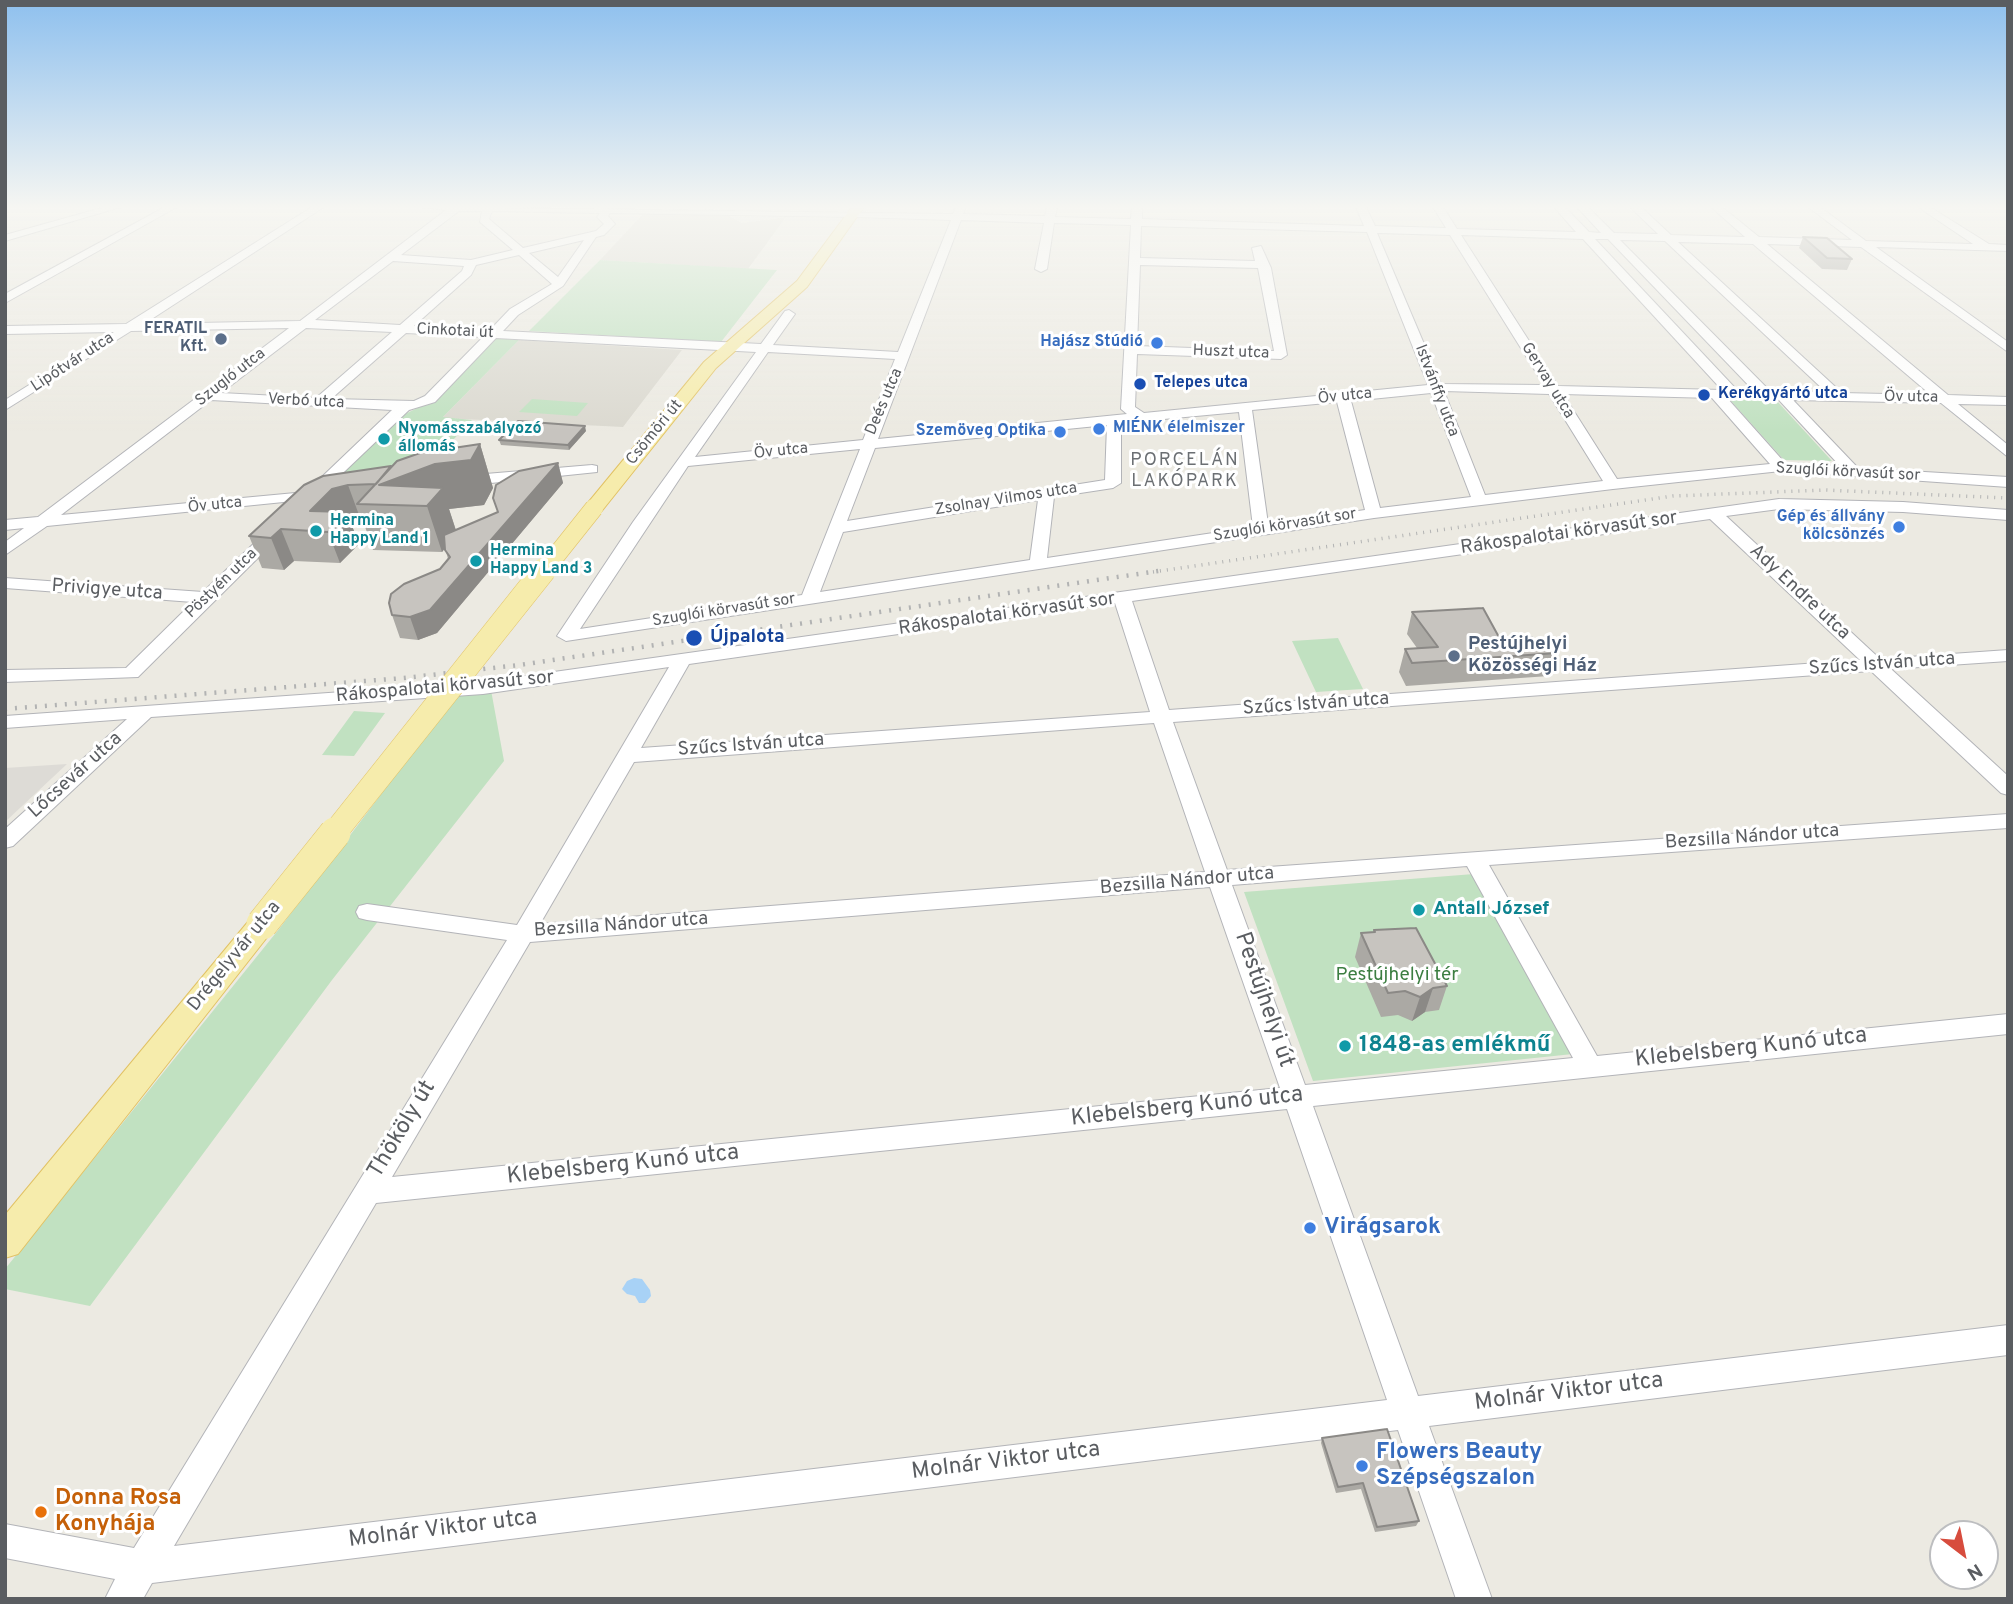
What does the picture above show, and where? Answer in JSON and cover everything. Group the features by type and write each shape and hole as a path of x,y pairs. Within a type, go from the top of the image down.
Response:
{"main road":[{"name":"Csömöri út","path":"464,671 699,377 804,282"},
{"name":"Drégelyvár utca","path":"5,1242 464,671"}],"street":[{"path":"5,299 37,282"},
{"name":"Lipótvár utca","path":"5,406 201,282"},
{"name":"Szugló utca","path":"5,550 357,282"},
{"path":"319,402 457,282"},
{"path":"404,407 430,400 514,312 559,284 557,282"},
{"name":"Deés utca","path":"809,598 867,443 933,282"},
{"path":"1133,282 1128,409 1141,417"},
{"name":"Huszt utca","path":"1130,350 1281,355 1268,282"},
{"name":"Istvánffy utca","path":"1392,282 1479,498"},
{"name":"Gervay utca","path":"1485,282 1614,484"},
{"path":"1629,282 1733,394"},
{"path":"1657,282 1853,471"},
{"path":"1715,282 1838,396"},
{"path":"1805,282 2008,453"},
{"path":"1916,282 2008,348"},
{"path":"5,290 20,291"},
{"name":"Csömöri út","path":"566,636 762,349 789,314"},
{"name":"Cinkotai út","path":"5,330 301,324 905,356"},
{"name":"Öv utca","path":"685,461 1435,388 2008,401"},
{"path":"1715,393 1781,467"},
{"name":"Verbó utca","path":"208,396 404,407"},
{"path":"1343,397 1374,513"},
{"name":"Pöstyén utca","path":"5,676 131,673 404,407"},
{"path":"1245,407 1261,530"},
{"name":"Zsolnay Vilmos utca","path":"835,528 1113,483 1114,419"},
{"name":"Szuglói körvasút sor","path":"566,636 1479,498 1781,467 2008,482"},
{"path":"448,483 592,469"},
{"name":"Öv utca","path":"5,525 339,494"},
{"path":"1038,564 1047,494"},
{"name":"Rákospalotai körvasút sor","path":"5,722 465,690 1790,503 2008,515"},
{"name":"Ady Endre utca","path":"1713,513 2008,788"},
{"name":"Privigye utca","path":"5,583 208,598"},
{"name":"Pestújhelyi út","path":"1122,598 1161,716 1410,1412 1474,1599"},
{"name":"Szűcs István utca","path":"624,756 2008,655"},
{"name":"Thököly út","path":"123,1599 523,934 624,756 682,661"},
{"name":"Lőcsevár utca","path":"5,841 146,712"},
{"name":"Bezsilla Nándor utca","path":"367,912 523,934 1474,858 2008,821"},
{"path":"1474,858 1590,1066"},
{"name":"Klebelsberg Kunó utca","path":"366,1192 2008,1024"},
{"name":"Molnár Viktor utca","path":"5,1541 142,1567 2008,1339"}],"shaded area":[{"path":"519,340 682,350 623,427 442,418"},
{"path":"67,764 5,822 5,768"}],"green space":[{"path":"578,282 768,282 721,342 529,331"},
{"path":"496,338 519,340 443,417 472,420 414,481 324,489 401,416 434,400"},
{"path":"532,399 588,403 577,416 519,412"},
{"path":"1730,400 1776,400 1832,461 1784,460"},
{"path":"1338,638 1363,689 1316,692 1292,641"},
{"path":"491,690 504,761 332,980 90,1306 5,1289 5,1269 279,929 376,801 450,696"},
{"path":"354,711 385,713 354,756 322,755"},
{"name":"Pestújhelyi tér","path":"1474,874 1573,1054 1313,1081 1244,892"}],"water":[{"path":"642,1279 650,1290 651,1296 645,1303 639,1303 635,1296 622,1289 627,1281"}],"building":[{"path":"518,421 585,426 568,445 499,440"},
{"path":"480,444 471,460 435,464 379,485 443,488 427,506 357,504 397,461 420,453"},
{"path":"558,463 430,610 410,617 392,615 389,603 391,594 404,584 440,569 450,557 445,550 444,535 498,512 493,498 496,485 519,471"},
{"path":"391,466 376,484 348,485 332,489 310,511 347,512 328,532 281,529 271,538 249,536 304,485 323,476"},
{"path":"1483,608 1500,639 1532,637 1535,642 1548,641 1557,653 1412,663 1405,649 1438,647 1412,612"},
{"path":"1416,928 1447,986 1433,988 1420,997 1405,991 1388,993 1361,933"},
{"name":"Flowers Beauty Szépségszalon","path":"1387,1429 1419,1521 1377,1527 1363,1483 1338,1487 1322,1438"}],"railway":[{"path":"1153,572 1673,496 1825,490 2008,498"},
{"path":"5,709 404,678 519,665 1165,570"}],"place":[{"name":"FERATIL Kft.","path":"221,339"},
{"name":"Hajász Stúdió","path":"1157,343"},
{"name":"Telepes utca","path":"1140,384"},
{"name":"Kerékgyártó utca","path":"1704,395"},
{"name":"MIÉNK élelmiszer","path":"1099,429"},
{"name":"Szemöveg Optika","path":"1060,432"},
{"name":"Nyomásszabályozó állomás","path":"384,439"},
{"name":"Gép és állvány kölcsönzés","path":"1899,527"},
{"name":"Hermina Happy Land 1","path":"316,531"},
{"name":"Hermina Happy Land 3","path":"476,561"},
{"name":"Újpalota","path":"694,638"},
{"name":"Pestújhelyi Közösségi Ház","path":"1454,656"},
{"name":"Antall József","path":"1419,910"},
{"name":"1848-as emlékmű","path":"1345,1046"},
{"name":"Virágsarok","path":"1310,1228"},
{"name":"Flowers Beauty Szépségszalon","path":"1362,1466"},
{"name":"Donna Rosa Konyhája","path":"41,1512"}],"district":[{"name":"PORCELÁN LAKÓPARK","path":"1185,471"}]}
